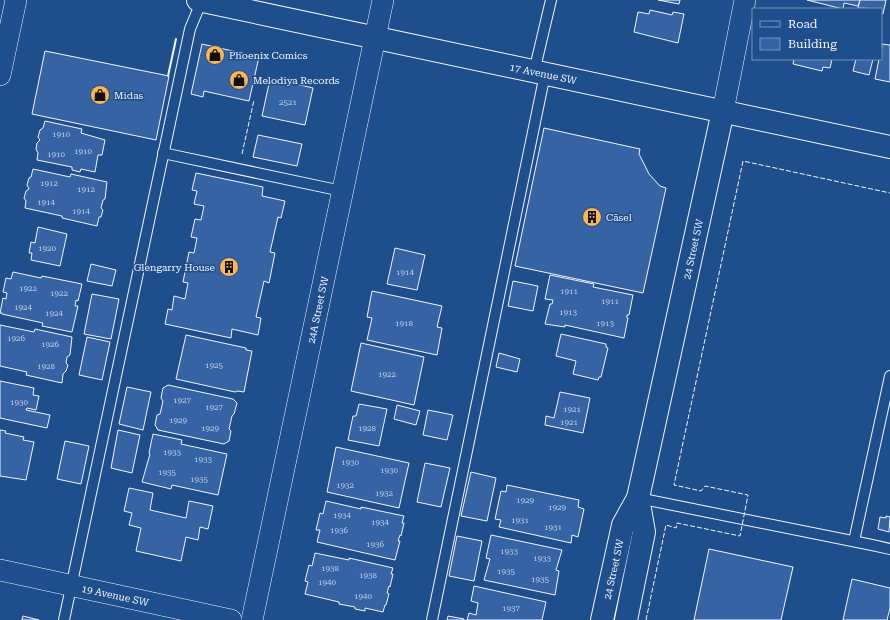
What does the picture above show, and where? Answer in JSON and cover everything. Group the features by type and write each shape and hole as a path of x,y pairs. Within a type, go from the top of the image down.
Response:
{"main road":[{"name":"17 Avenue SW","path":"201,0 890,146"},
{"name":"24 Street SW","path":"602,620 623,525 638,498 723,111"},
{"name":"24 Street SW","path":"626,620 644,532 638,498"}],"street":[{"path":"0,75 2,54 16,0"},
{"name":"24A Street SW","path":"252,620 383,0"},
{"name":"24 Street SW","path":"723,111 745,0"},
{"name":"19 Avenue SW","path":"0,570 231,620"}],"lane":[{"path":"64,620 190,29 201,0"},
{"path":"432,620 514,246 551,0"},
{"path":"163,153 342,191"},
{"path":"854,541 890,376"},
{"path":"638,498 890,549"}],"building":[{"path":"658,0 680,0 679,4"},
{"path":"807,0 860,0 858,6 844,3 843,8"},
{"path":"860,0 886,0 883,14 882,8 858,8"},
{"path":"650,10 672,15 673,12 684,14 678,43 634,32 638,12 649,14"},
{"path":"202,44 259,57 249,101 204,91 203,97 191,94"},
{"path":"882,44 890,45 890,82 875,79 879,60 882,60"},
{"name":"Midas","path":"45,51 169,76 156,140 32,114"},
{"path":"794,60 832,60 830,68 823,67 822,71 793,64"},
{"path":"856,60 873,60 869,75 853,71"},
{"path":"289,78 297,80 296,84 313,88 305,125 262,116 270,79 288,83"},
{"path":"45,121 82,129 81,133 105,140 102,155 98,155 95,172 81,169 80,172 72,170 72,167 37,160 38,153 36,149 37,143 40,140 38,137"},
{"name":"Cāsel","path":"544,128 640,149 639,154 649,174 660,186 666,188 643,293 515,266"},
{"path":"258,135 302,144 297,166 253,157"},
{"path":"33,169 70,177 71,174 107,182 105,199 103,200 101,208 103,210 101,217 99,217 97,226 62,218 62,216 25,208 26,201 24,198 26,191 29,189 27,185"},
{"name":"Glengarry House","path":"196,173 263,187 262,196 285,201 281,218 278,217 270,252 275,253 269,283 264,281 256,317 261,318 258,335 232,329 231,338 165,324 168,309 172,310 174,296 185,299 188,283 183,282 189,252 194,253 197,238 191,237 195,219 201,220 204,206 194,204 197,191 192,190"},
{"path":"38,227 67,234 60,266 31,260 32,253 29,253 31,242 35,243"},
{"path":"395,248 425,255 417,290 387,284"},
{"path":"91,264 116,270 112,286 87,281"},
{"path":"13,272 82,284 78,301 76,300 75,306 78,306 72,332 42,326 43,323 0,313 3,298 6,299 7,293 3,292 6,278 11,279"},
{"path":"550,275 594,284 593,287 633,295 629,315 627,315 628,318 624,338 565,325 565,327 545,324 550,304 552,304 553,300 545,299"},
{"path":"513,281 538,286 533,311 508,306"},
{"path":"372,291 442,306 437,327 442,328 437,355 367,340 372,318 367,317"},
{"path":"92,294 119,299 111,339 84,334"},
{"path":"0,325 34,332 35,329 72,337 70,355 67,357 66,363 68,365 63,374 62,383 26,375 27,372 0,366"},
{"path":"561,334 606,344 606,347 608,348 601,377 599,377 598,380 573,374 576,361 556,356"},
{"path":"186,335 246,348 246,350 252,351 244,392 235,392 176,379"},
{"path":"87,337 110,342 102,380 79,375"},
{"path":"361,343 424,357 414,405 351,391"},
{"path":"499,353 520,359 517,372 496,367"},
{"path":"0,381 34,388 33,395 39,396 36,410 27,408 26,410 50,415 47,428 0,418"},
{"path":"168,385 233,399 237,403 229,429 231,431 229,441 224,444 158,430 155,425 157,415 160,414 163,401 161,398 163,388"},
{"path":"127,387 151,392 143,430 119,424"},
{"path":"560,392 590,398 583,433 545,425 546,416 554,418"},
{"path":"359,404 387,409 379,446 348,440 353,416 356,416"},
{"path":"397,405 420,411 416,425 394,419"},
{"path":"428,410 453,415 447,440 423,435"},
{"path":"0,430 6,431 5,433 24,437 23,440 34,442 26,480 0,476"},
{"path":"118,430 140,435 132,473 111,468"},
{"path":"153,434 182,440 181,444 227,454 218,495 172,485 171,489 142,482 150,454"},
{"path":"65,441 89,446 81,484 57,479"},
{"path":"336,447 409,463 399,508 327,492"},
{"path":"425,463 450,468 441,507 417,502"},
{"path":"471,472 496,478 487,521 461,516"},
{"path":"507,485 579,500 578,507 584,509 578,537 572,535 571,543 499,527 501,520 495,519 501,491 506,492"},
{"path":"129,488 153,493 150,510 186,518 189,501 213,506 208,529 200,527 198,540 186,537 181,561 136,551 141,528 129,525 132,513 124,511"},
{"path":"326,501 361,509 361,507 404,516 402,523 404,523 401,536 400,535 398,541 400,541 395,560 317,542 320,530 316,530 320,513 323,514"},
{"path":"886,516 890,517 889,532 878,529 880,517 886,518"},
{"path":"491,535 562,550 556,570 559,571 555,595 484,580 490,559 486,558"},
{"path":"457,536 482,541 474,581 449,576"},
{"path":"709,549 793,567 781,620 694,620"},
{"path":"315,553 349,560 349,558 393,568 390,587 389,586 387,593 389,594 383,612 365,608 365,611 355,609 355,607 339,604 339,602 305,594 308,582 305,581 309,565 312,566"},
{"path":"852,579 890,588 890,608 887,620 843,620"},
{"path":"474,586 546,602 542,620 467,620 469,613 476,615 478,603 471,601"},
{"path":"23,616 39,620 22,620"},
{"path":"448,616 464,619 464,620 447,620"}],"fence":[{"path":"242,154 254,100"},
{"path":"646,620 666,525 676,528 677,523 740,536 748,495 705,486 701,491 674,485 743,161 890,193"}],"wall":[{"path":"168,76 176,39"}],"place":[{"name":"Phoenix Comics","path":"215,55"},
{"name":"Melodiya Records","path":"239,80"},
{"name":"Midas","path":"100,95"},
{"name":"Cāsel","path":"592,217"},
{"name":"Glengarry House","path":"229,267"}]}
